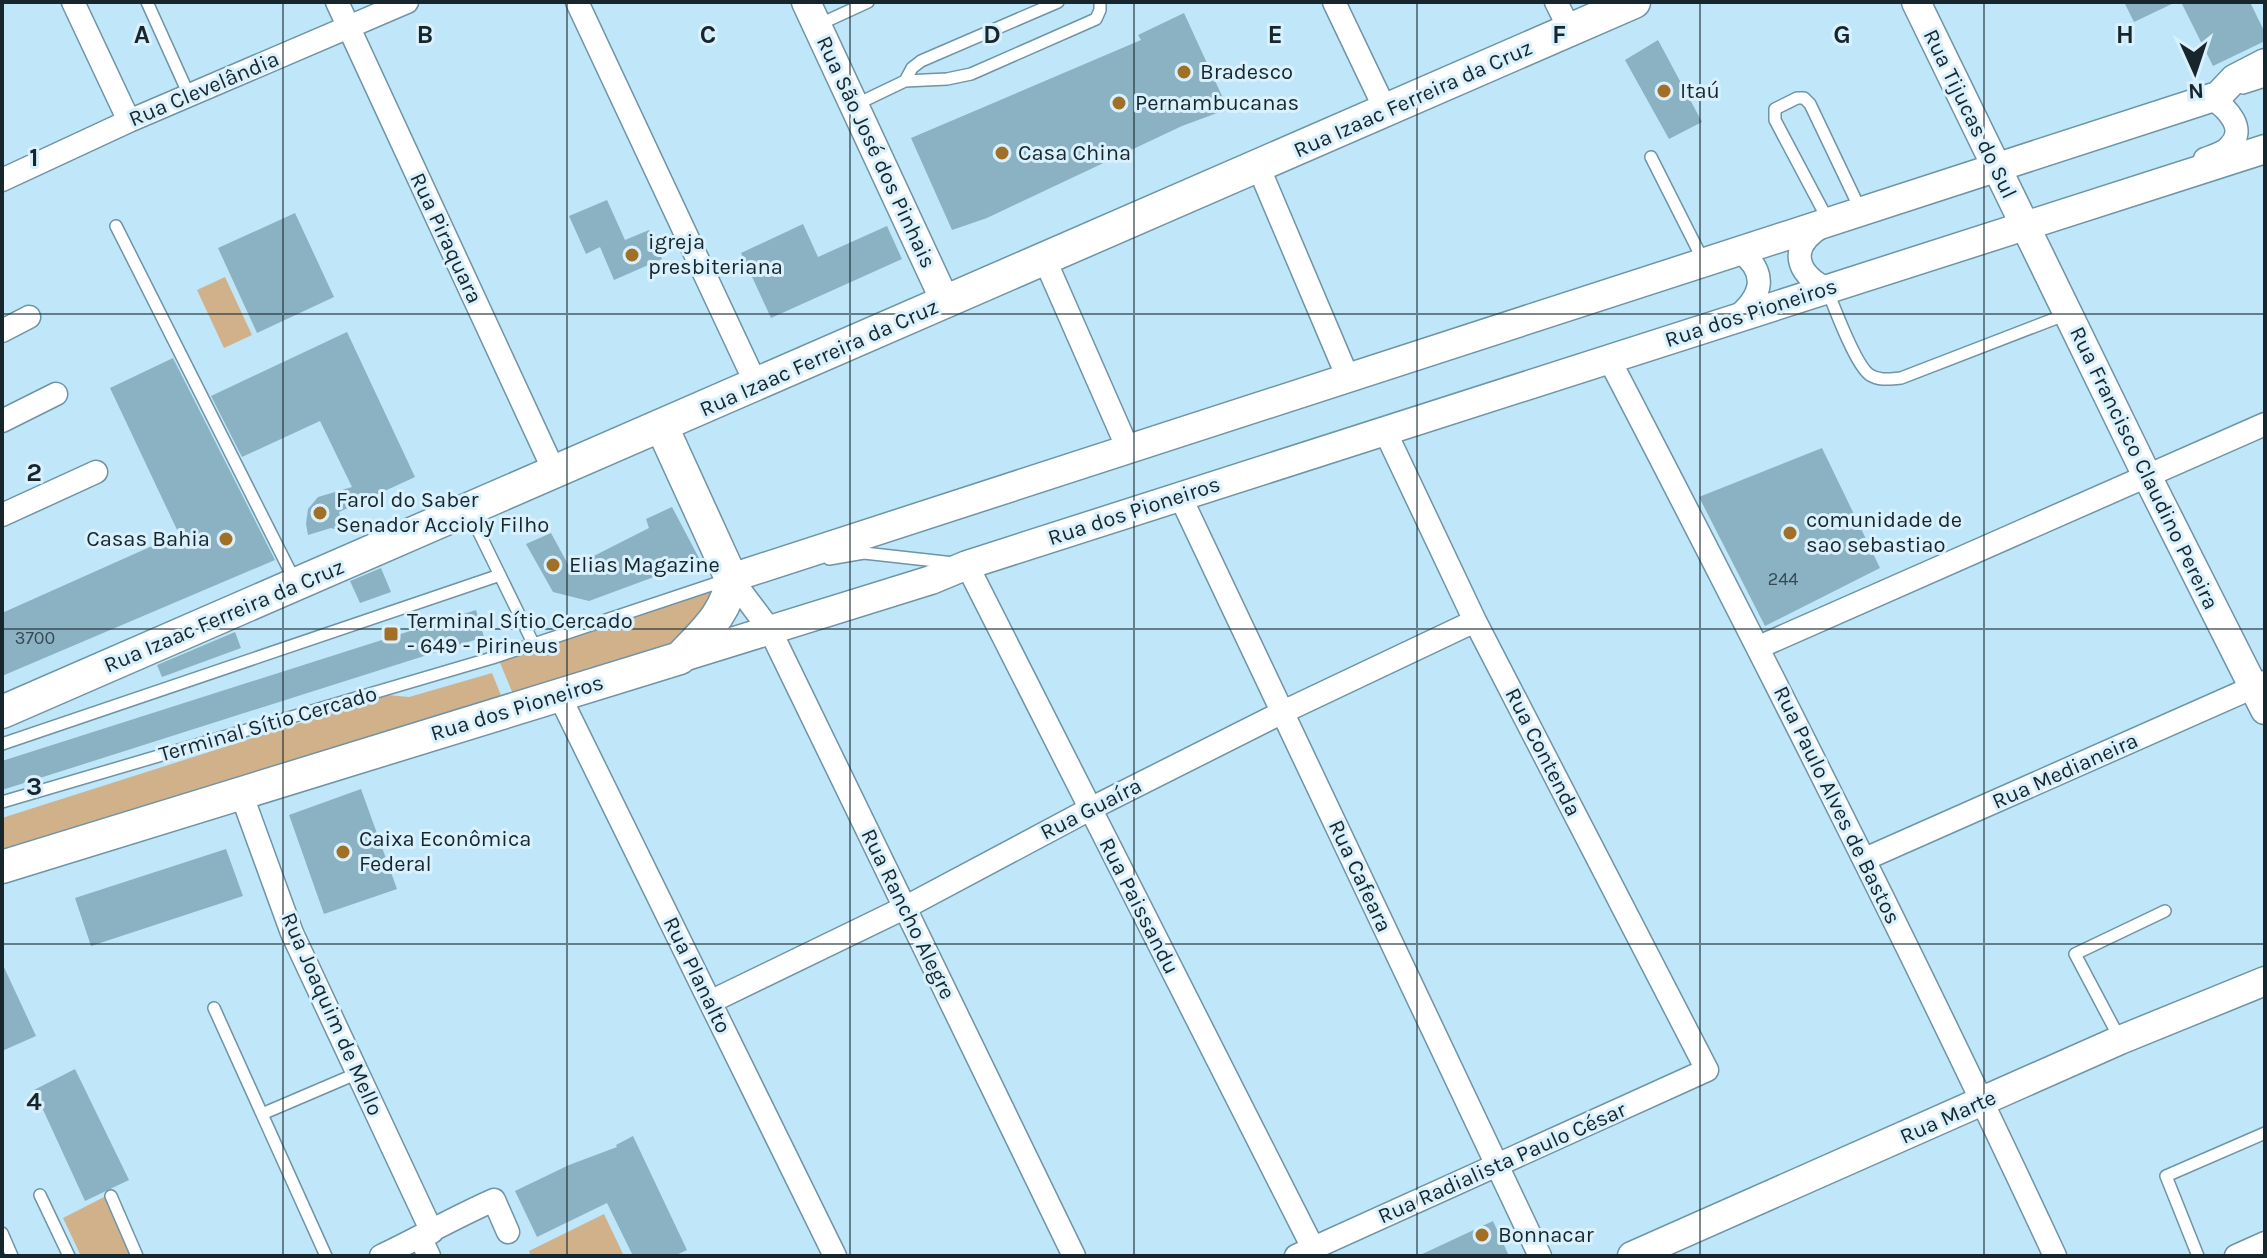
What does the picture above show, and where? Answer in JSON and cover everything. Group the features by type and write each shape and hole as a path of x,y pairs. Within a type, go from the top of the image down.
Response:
{"main road":[{"name":"Rua Izaac Ferreira da Cruz","path":"2,712 1386,111 1563,16 1634,2"},
{"name":"Rua Rancho Alegre","path":"662,427 731,578"},
{"path":"680,658 723,608 730,592 731,578"},
{"name":"Rua dos Pioneiros","path":"2,867 680,658"}],"street":[{"path":"73,2 129,121"},
{"name":"Rua Piraquara","path":"337,2 555,473"},
{"name":"Rua Clevelândia","path":"2,180 129,121 407,2"},
{"path":"577,2 757,386"},
{"path":"1334,2 1386,111"},
{"name":"Rua Tijucas do Sul","path":"1916,2 2025,226"},
{"name":"Rua São José dos Pinhais","path":"812,13 946,303"},
{"path":"731,578 2214,97 2234,79 2265,63"},
{"path":"2146,186 2228,149 2236,137 2236,123 2228,109 2214,97"},
{"name":"Rua dos Pioneiros","path":"680,658 931,580 967,565 2258,150"},
{"path":"1258,166 1348,378"},
{"path":"1827,289 1810,280 1800,265 1801,246 1813,232 1829,222"},
{"name":"Rua Francisco Claudino Pereira","path":"2025,226 2147,476 2261,693"},
{"path":"1735,318 1749,307 1758,293 1759,276 1753,261 1740,251"},
{"path":"1045,260 1128,449"},
{"path":"2,331 29,317"},
{"name":"Rua Paulo Alves de Bastos","path":"1609,359 1865,859 1984,1102 2055,1256"},
{"path":"2,421 56,394"},
{"path":"1759,647 2265,424"},
{"name":"Rua Contenda","path":"1385,431 1475,621 1707,1070"},
{"path":"2,515 96,472"},
{"name":"Rua Cafeara","path":"1180,496 1540,1256"},
{"name":"Rua Paissandu","path":"967,565 1090,809 1305,1252"},
{"name":"Rua Rancho Alegre","path":"731,578 770,630 1074,1256"},
{"name":"Rua Guaíra","path":"710,1002 906,907 1090,809 1283,712 1475,621"},
{"name":"Rua Medianeira","path":"1865,859 2261,693"},
{"name":"Rua Planalto","path":"559,695 835,1256"},
{"name":"Rua Joaquim de Mello","path":"241,793 292,933 358,1073 427,1242"},
{"name":"Rua Marte","path":"1632,1256 2120,1040 2265,981"},
{"name":"Rua Radialista Paulo César","path":"1305,1252 1707,1070"},
{"path":"381,1256 427,1242 459,1215 494,1200 508,1232"},
{"path":"2236,1256 2265,1243"}],"lane":[{"path":"147,2 189,95"},
{"path":"812,13 868,2"},
{"path":"905,81 912,68 921,61 1058,2"},
{"path":"854,105 905,81 971,74 1096,19 1100,2"},
{"path":"2214,97 2265,81"},
{"path":"1829,222 1775,120 1775,109 1797,98 1804,98 1810,104 1862,212"},
{"path":"1651,157 1704,263"},
{"path":"116,226 297,585"},
{"path":"1827,289 1858,360 1867,373 1881,380 1901,378 2068,314"},
{"path":"468,510 534,645 731,578 864,553 967,565"},
{"path":"2,744 500,575"},
{"name":"Terminal Sítio Cercado","path":"2,802 534,645"},
{"path":"2120,1040 2075,954 2165,911"},
{"path":"214,1008 326,1256"},
{"path":"262,1114 358,1073"},
{"path":"2198,1256 2166,1176 2265,1133"},
{"path":"40,1195 69,1256"},
{"path":"111,1196 137,1256"},
{"path":"2,1233 12,1256"}],"shaded area":[{"path":"225,277 252,335 224,348 197,290"},
{"path":"726,581 677,657 518,706 498,658"},
{"path":"492,673 507,710 18,861 2,849 2,818 388,695 409,697"},
{"path":"106,1196 134,1256 81,1256 63,1218"},
{"path":"604,1214 623,1254 531,1256 529,1251"}],"building":[{"path":"2124,2 2176,2 2134,22"},
{"path":"2181,2 2250,2 2265,33 2265,41 2213,66"},
{"path":"1184,13 1228,109 1182,126 987,218 952,230 911,138 1141,40 1138,35"},
{"name":"Itaú","path":"1658,40 1702,122 1669,139 1625,60"},
{"path":"607,200 625,240 649,230 662,259 614,280 600,247 586,254 569,216"},
{"path":"295,213 334,297 257,333 218,248"},
{"path":"803,224 818,257 887,226 902,259 771,318 741,253"},
{"path":"347,332 415,477 339,512 344,532 331,528 308,535 308,509 318,497 352,487 320,421 242,457 211,396"},
{"path":"173,358 275,560 2,676 2,613 179,534 110,388"},
{"name":"comunidade de sao sebastiao","path":"1822,448 1880,568 1765,626 1699,497"},
{"path":"672,507 700,560 589,601 553,592 526,544 551,533 570,568 649,528 646,519"},
{"path":"381,568 391,592 360,603 350,581"},
{"path":"476,610 484,637 2,790 2,761"},
{"path":"235,632 241,648 162,677 157,665"},
{"name":"Caixa Econômica Federal","path":"361,789 397,889 324,914 289,815"},
{"path":"226,849 243,896 91,946 75,898"},
{"path":"2,963 36,1036 2,1051"},
{"path":"75,1069 129,1180 85,1201 34,1090"},
{"path":"633,1136 687,1250 674,1256 633,1256 607,1203 537,1237 515,1191 569,1165 617,1147"},
{"name":"Bonnacar","path":"1493,1221 1509,1256 1418,1256"}],"place":[{"name":"Bradesco","path":"1184,72"},
{"name":"Itaú","path":"1664,91"},
{"name":"Pernambucanas","path":"1119,103"},
{"name":"Casa China","path":"1002,153"},
{"name":"igreja presbiteriana","path":"632,255"},
{"name":"Farol do Saber Senador Accioly Filho","path":"320,513"},
{"name":"comunidade de sao sebastiao","path":"1790,533"},
{"name":"Casas Bahia","path":"226,539"},
{"name":"Elias Magazine","path":"553,565"},
{"name":"Terminal Sítio Cercado - 649 - Pirineus","path":"391,634"},
{"name":"Caixa Econômica Federal","path":"343,852"},
{"name":"Bonnacar","path":"1482,1235"}]}
